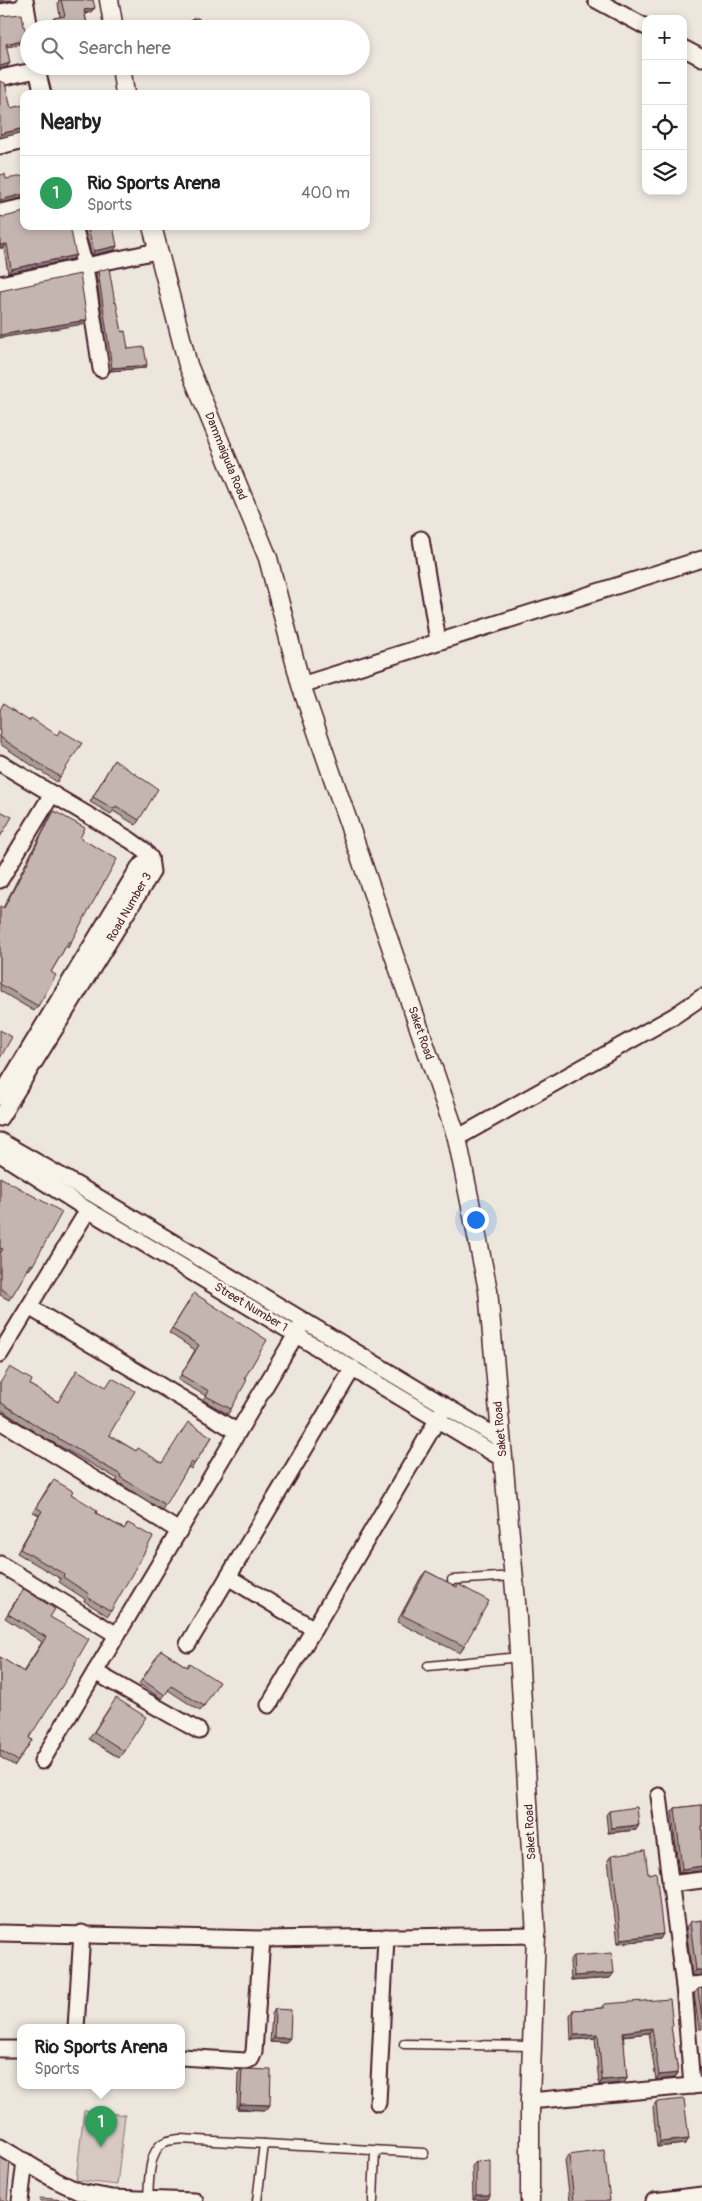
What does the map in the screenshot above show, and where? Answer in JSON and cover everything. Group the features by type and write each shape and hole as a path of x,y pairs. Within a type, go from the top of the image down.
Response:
{"street":[{"path":"109,0 112,20"},
{"path":"596,0 642,25"},
{"path":"0,12 25,4 28,20"},
{"path":"687,50 702,58"},
{"path":"0,78 20,73"},
{"path":"39,75 42,90"},
{"path":"124,75 125,90"},
{"path":"0,146 20,141"},
{"path":"0,212 20,208"},
{"path":"75,230 85,267 100,368"},
{"name":"Dammaiguda Road","path":"153,230 188,365 268,558 301,685"},
{"path":"0,284 157,252"},
{"path":"421,539 438,641"},
{"path":"301,685 702,558"},
{"name":"Saket Road","path":"301,685 457,1138 488,1290 514,1576 536,1935 530,2101 530,2201"},
{"path":"0,763 130,840 144,850 150,858"},
{"path":"0,880 52,794"},
{"name":"Road Number 3","path":"0,1097 139,867 150,858"},
{"name":"Road Number 3","path":"0,1118 152,872 150,858"},
{"path":"457,1138 674,1016 702,997"},
{"name":"Street Number 1","path":"0,1141 96,1196 299,1328 352,1368 441,1413 502,1440"},
{"name":"Street Number 1","path":"0,1154 88,1210 299,1328 441,1413 503,1459"},
{"path":"0,1354 88,1210"},
{"path":"29,1306 238,1432"},
{"path":"42,1761 299,1328"},
{"path":"188,1644 352,1368"},
{"path":"269,1705 441,1413"},
{"path":"0,1421 179,1531"},
{"path":"3,1572 117,1635"},
{"path":"228,1577 314,1629"},
{"path":"95,1672 199,1731"},
{"path":"530,2101 697,2085 659,1796"},
{"path":"670,1884 702,1880"},
{"path":"0,1933 262,1938 536,1935"},
{"path":"76,2024 82,1934"},
{"path":"378,2103 386,1937"},
{"path":"185,2056 245,2061 251,2059 254,2052 262,1938"},
{"path":"684,1986 702,1984"},
{"path":"0,2049 17,2049"},
{"path":"0,2147 55,2180 80,2192 112,2198 195,2201"},
{"path":"20,2201 24,2161"},
{"path":"663,2201 702,2195"}],"lane":[{"path":"452,1580 514,1576"},
{"path":"428,1666 520,1657"},
{"path":"404,2044 532,2046"},
{"path":"148,2200 150,2170 157,2147 164,2142 180,2138 424,2153"},
{"path":"257,2201 264,2144"},
{"path":"373,2201 375,2151"}],"shaded area":[{"path":"84,2110 125,2115 117,2185 76,2180"}],"building":[{"path":"61,0 93,0 95,8 84,10 86,20 54,20 54,18 65,16"},
{"path":"22,14 23,20 20,20 20,40 6,44 10,63 0,66 0,16"},
{"path":"0,81 5,83 11,108 20,106 20,129 0,134"},
{"path":"5,174 6,179 20,177 20,195 0,200 0,175"},
{"path":"20,213 20,230 71,230 76,255 11,269 7,244 0,245 0,216 4,217"},
{"path":"88,230 114,230 117,246 94,251"},
{"path":"109,268 115,303 122,332 125,331 128,349 144,347 147,365 112,368 98,271"},
{"path":"80,274 87,320 0,335 0,291"},
{"path":"3,704 29,721 31,718 57,735 60,730 82,743 60,777 0,737 0,710"},
{"path":"114,760 158,789 139,820 116,806 114,809 93,797"},
{"path":"0,811 12,817 0,837"},
{"path":"54,811 85,828 80,838 117,859 71,942 69,941 51,972 56,975 38,1006 0,984 0,906 4,908"},
{"path":"0,1030 12,1037 0,1058"},
{"path":"0,1177 62,1212 33,1265 31,1264 12,1296 0,1288 0,1254 3,1249 0,1248"},
{"path":"194,1293 267,1340 244,1379 247,1380 231,1409 206,1396 209,1391 181,1375 199,1345 172,1329"},
{"path":"10,1367 32,1380 30,1385 58,1402 77,1370 106,1387 112,1378 135,1391 109,1435 136,1451 138,1448 162,1463 188,1422 212,1437 194,1464 191,1462 166,1505 120,1477 121,1475 0,1402 0,1383"},
{"path":"54,1480 73,1491 71,1494 97,1510 96,1513 124,1529 128,1523 153,1537 111,1611 87,1597 89,1594 63,1577 64,1574 20,1549 42,1511 36,1507"},
{"path":"426,1571 457,1587 458,1584 489,1601 464,1646 402,1615"},
{"path":"24,1589 55,1609 50,1617 89,1639 76,1664 29,1738 32,1740 18,1761 0,1750 0,1657 24,1672 46,1637 8,1614"},
{"path":"161,1650 187,1667 189,1663 219,1682 204,1706 171,1686 165,1695 142,1680"},
{"path":"116,1698 146,1717 124,1751 94,1732"},
{"path":"702,1805 702,1866 682,1869 675,1808"},
{"path":"637,1807 639,1825 611,1828 609,1811"},
{"path":"645,1850 648,1874 656,1872 663,1934 621,1939 612,1855"},
{"path":"702,1920 702,1970 696,1970 690,1922"},
{"path":"612,1953 614,1973 574,1976 573,1956"},
{"path":"702,1988 702,2019 698,1989"},
{"path":"670,1999 673,2026 671,2026 678,2073 659,2075 652,2028 623,2032 627,2078 602,2080 598,2034 574,2035 573,2010 604,2008 604,2004"},
{"path":"275,2009 291,2010 290,2038 274,2038"},
{"path":"242,2069 271,2070 270,2105 240,2104"},
{"path":"684,2099 689,2139 660,2142 656,2102"},
{"path":"604,2150 610,2201 574,2201 569,2155"},
{"path":"0,2161 10,2162 7,2201 0,2201"},
{"path":"490,2161 490,2195 476,2195 476,2162"},
{"path":"40,2198 78,2201 40,2201"}],"place":[{"name":"Rio Sports Arena","path":"101,2147"}]}
